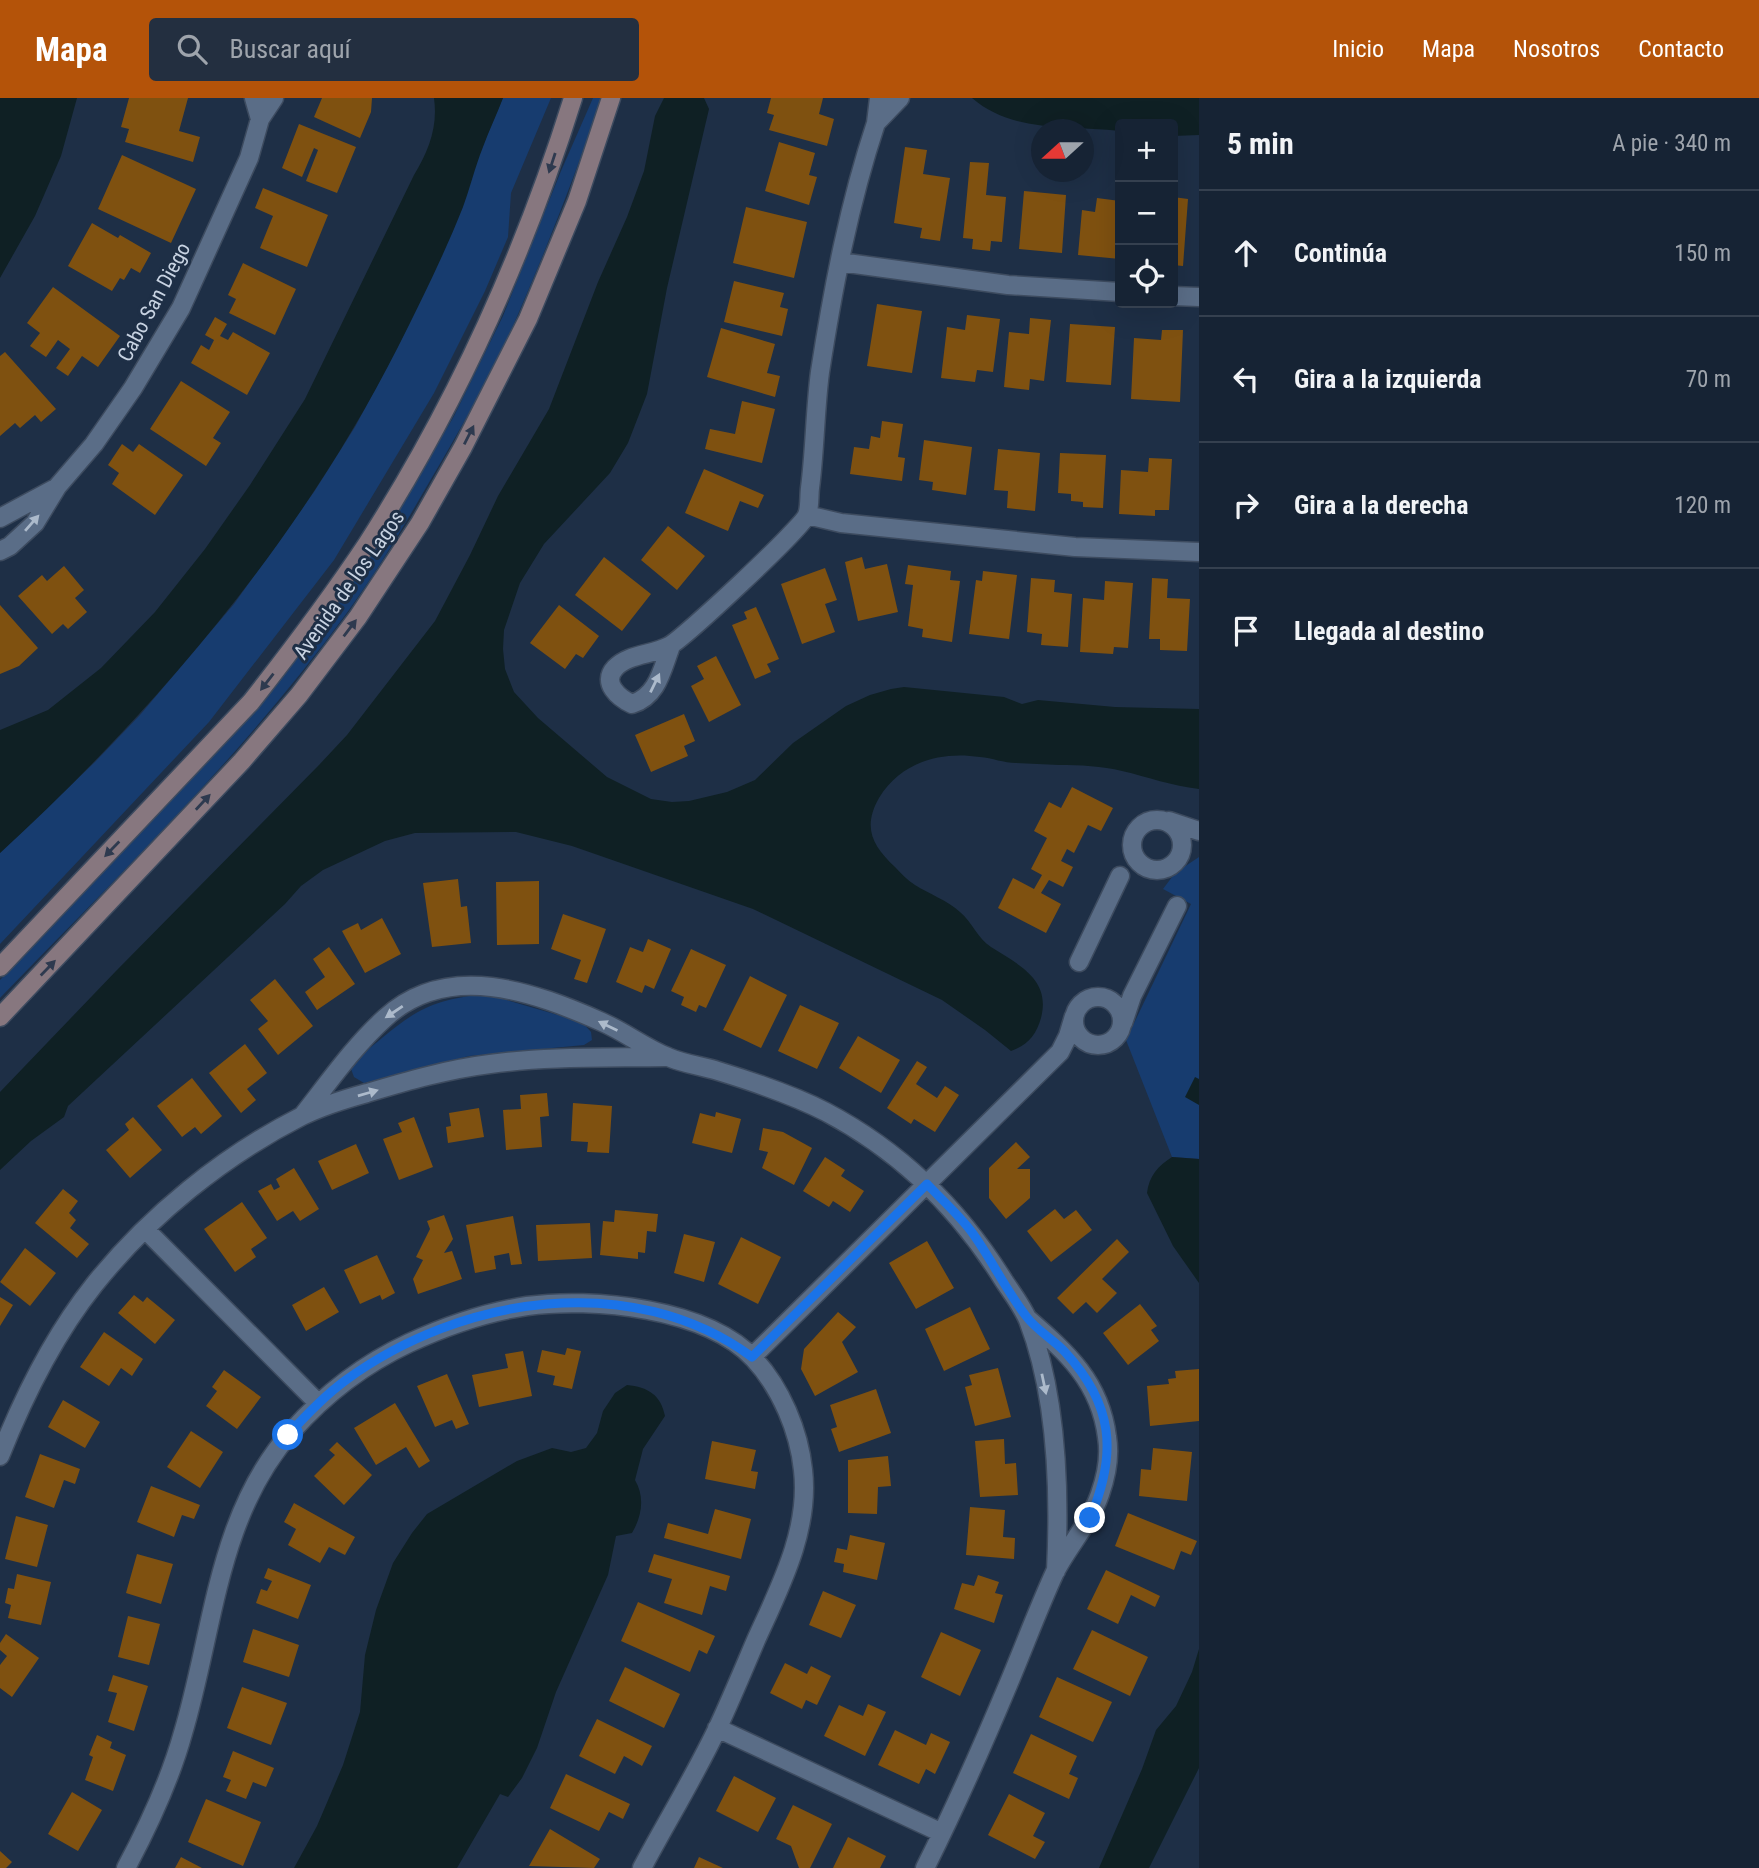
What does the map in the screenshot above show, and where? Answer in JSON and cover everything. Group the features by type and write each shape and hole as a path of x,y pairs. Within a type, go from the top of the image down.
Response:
{"street":[{"path":"254,98 260,119"},
{"name":"Cabo San Diego","path":"0,551 10,546 35,523 57,487 94,444 125,400 181,308 243,170 260,119 274,98"},
{"name":"Avenida de los Lagos","path":"0,967 251,702 286,658 366,544 451,399 505,287 548,177 573,98"},
{"name":"Avenida de los Lagos","path":"0,1017 242,761 299,695 358,617 426,512 463,447 528,319 577,201 611,98"},
{"path":"671,646 776,550 807,515 820,374 840,262 859,175 876,123 879,98"},
{"path":"876,123 900,98"},
{"path":"840,262 1008,285 1115,292"},
{"path":"1178,296 1199,297"},
{"name":"Cabo San Diego","path":"0,518 57,487"},
{"path":"807,515 841,523 1075,547 1199,552"},
{"path":"1079,962 1120,876 1125,854 1141,824 1157,819 1199,831"},
{"path":"1165,820 1172,823 1181,835 1183,842 1180,856"},
{"path":"1133,838 1133,852 1140,864 1147,868"},
{"path":"1120,876 1127,871 1147,868 1162,870 1175,863 1199,842"},
{"path":"1052,1059 1068,1052 1112,1041 1121,1028 1132,996 1177,906"},
{"path":"303,1115 355,1049 387,1016 414,999 450,987 471,984 505,988 561,1005 605,1023 669,1057 722,1072 824,1111 901,1161 970,1229 1027,1318 1063,1350 1089,1380 1101,1407 1108,1438 1107,1466 1090,1518 1056,1571 925,1868"},
{"path":"752,1357 1060,1052 1074,1016 1083,1002 1098,996 1113,1002 1122,1014 1121,1028"},
{"path":"1113,1002 1132,996"},
{"path":"1074,1016 1073,1023 1079,1036 1091,1045 1098,1046"},
{"path":"0,1456 16,1416 65,1328 93,1286 145,1229 188,1191 243,1151 303,1115 393,1085 448,1071 492,1064 669,1057"},
{"path":"145,1229 318,1403"},
{"path":"126,1868 157,1807 184,1733 230,1541 264,1470 288,1435 318,1403 345,1380 408,1343 452,1325 496,1312 533,1305 590,1303 654,1311 703,1327 728,1339 752,1357 775,1386 791,1420 803,1469 804,1504 798,1535 783,1579 718,1728 642,1868"},
{"path":"1027,1318 1046,1391 1055,1450 1058,1530 1056,1571"},
{"path":"718,1728 942,1833"}],"shaded area":[{"path":"0,98 77,98 61,156 35,216 0,278"},
{"path":"434,98 503,98 448,243 398,347 359,418 317,487 222,618 170,680 115,739 0,853 0,730 48,710 101,668 155,612 205,549 250,485 305,399 424,156 435,119"},
{"path":"503,98 551,98 511,193 508,237 485,291 434,393 334,560 209,722 0,944 0,853 140,715 234,604 314,492 355,427 397,348"},
{"path":"593,98 602,98 550,237 506,342 458,432 368,583 310,662 226,762 0,998 0,980 225,744 283,674 383,538 454,416 503,316"},
{"path":"664,98 704,98 709,109 667,288 647,394 628,443 610,473 544,544 520,583 504,630 505,669 514,692 538,718 607,777 651,799 672,802 727,792 755,780 793,743 846,706 870,695 904,687 1004,697 1022,704 1038,700 1115,707 1199,709 1199,789 1107,768 1012,763 980,757 950,756 936,758 910,768 898,776 879,798 871,818 871,827 872,836 881,852 912,883 955,908 986,944 1022,967 1037,983 1043,1004 1039,1024 1027,1042 1011,1051 942,1000 753,909 572,846 516,832 415,833 385,841 323,870 301,886 285,904 68,1106 64,1117 31,1141 0,1170 0,1092 347,735 435,621 498,496 549,409 598,282 627,217 644,171 655,116"},
{"path":"972,98 1199,98 1199,135 1178,136 1178,119 1115,119 1115,131 1094,129 1094,119 1031,119 1031,124 988,110"},
{"path":"1199,857 1199,1159 1172,1157 1126,1040 1191,904 1163,889 1175,873"},
{"path":"486,994 582,1022 591,1032 592,1040 584,1045 469,1056 364,1083 354,1077 351,1069 358,1060 407,1019 442,1002"},
{"path":"1195,1077 1199,1079 1199,1105 1185,1097"},
{"path":"1172,1157 1199,1159 1199,1283 1173,1246 1147,1193 1155,1172"},
{"path":"627,1385 647,1390 657,1397 665,1416 643,1449 635,1480 640,1493 640,1513 632,1533 616,1536 608,1575 556,1692 537,1748 522,1778 508,1797 500,1794 457,1868 294,1868 317,1826 343,1765 360,1712 365,1655 376,1610 393,1563 412,1533 427,1514 517,1461 552,1448 571,1452 586,1448 597,1433 603,1411 615,1393"},
{"path":"1199,1649 1199,1768 1149,1868 1099,1868 1156,1730 1176,1706 1192,1672"}],"building":[{"path":"129,98 188,98 179,131 200,137 193,162 125,142 129,129 121,127"},
{"path":"322,98 372,98 371,112 360,138 314,117"},
{"path":"771,98 823,98 819,114 834,119 827,146 769,130 774,115 767,113"},
{"path":"299,124 356,147 337,193 306,181 318,150 314,148 302,177 282,168"},
{"path":"779,142 815,153 809,175 817,177 809,205 765,191"},
{"path":"905,147 927,150 923,174 950,178 940,241 920,238 922,228 894,223"},
{"path":"122,155 196,189 171,243 98,209"},
{"path":"970,162 989,163 986,195 1006,197 1002,242 991,241 990,251 972,249 973,239 963,238"},
{"path":"263,188 328,215 307,267 260,248 273,216 255,208"},
{"path":"1024,191 1066,195 1062,253 1019,249"},
{"path":"1097,198 1115,200 1115,259 1078,255 1082,210 1095,212"},
{"path":"1178,198 1188,199 1183,266 1178,266"},
{"path":"746,207 807,222 794,278 733,263"},
{"path":"92,223 151,253 140,273 131,268 124,280 120,278 112,291 68,266"},
{"path":"243,263 296,289 275,335 229,313 236,299 228,295"},
{"path":"734,281 784,293 780,307 788,309 782,336 724,322"},
{"path":"53,287 120,336 98,367 82,356 68,376 56,368 70,349 58,340 46,357 30,346 40,333 27,323"},
{"path":"877,304 922,311 912,373 867,366"},
{"path":"967,315 1000,319 993,372 977,370 975,382 941,378 947,327 965,330"},
{"path":"215,317 227,324 220,336 228,340 233,332 270,353 247,395 191,363 201,345 209,350 214,340 205,335"},
{"path":"1030,318 1051,320 1044,381 1030,379 1029,390 1004,387 1009,332 1029,334"},
{"path":"1070,324 1115,327 1111,385 1066,382"},
{"path":"721,328 775,344 767,373 780,376 775,397 707,377"},
{"path":"1162,330 1183,330 1180,402 1131,399 1134,338 1161,340"},
{"path":"5,352 56,409 41,422 35,415 20,428 15,423 0,436 0,356"},
{"path":"181,381 230,412 213,438 221,443 206,466 150,429"},
{"path":"742,401 775,409 762,463 705,449 710,429 735,434"},
{"path":"882,421 903,424 898,457 905,458 902,481 850,474 854,447 869,449 871,436 880,438"},
{"path":"924,440 972,447 966,495 932,490 933,482 919,480"},
{"path":"122,444 133,452 139,444 183,475 155,515 112,484 119,473 108,465"},
{"path":"998,449 1040,453 1035,511 1007,508 1008,491 994,490"},
{"path":"1060,453 1106,455 1103,508 1083,507 1083,502 1071,501 1071,494 1058,493"},
{"path":"1149,458 1172,459 1169,510 1155,510 1155,516 1119,514 1121,470 1148,472"},
{"path":"704,469 764,495 758,508 740,501 728,531 685,513"},
{"path":"668,526 705,556 677,590 641,560"},
{"path":"604,557 651,594 622,631 575,595"},
{"path":"862,557 865,569 887,564 898,612 858,621 845,562"},
{"path":"908,565 951,571 950,580 960,581 952,642 922,637 923,629 908,626 913,585 905,584"},
{"path":"64,566 84,590 75,598 87,612 68,629 63,624 52,634 18,596 42,575 47,581"},
{"path":"825,568 837,600 825,604 835,632 802,644 781,584"},
{"path":"983,571 1017,575 1009,639 969,634 976,580 982,581"},
{"path":"1031,578 1055,580 1054,592 1072,594 1068,647 1041,645 1042,634 1027,632"},
{"path":"1152,578 1168,579 1167,598 1190,599 1187,651 1160,650 1160,639 1149,639"},
{"path":"1105,581 1133,583 1128,648 1114,647 1113,654 1080,652 1083,598 1104,600"},
{"path":"0,605 38,648 19,666 0,674"},
{"path":"559,605 599,636 583,658 576,654 565,669 530,643"},
{"path":"756,607 779,659 767,664 771,672 755,679 732,625 747,619 744,612"},
{"path":"716,656 741,705 709,722 691,686 704,679 697,666"},
{"path":"684,714 695,741 684,746 688,756 651,772 635,735"},
{"path":"1072,787 1113,808 1101,831 1088,825 1074,853 1067,849 1061,861 1073,867 1063,887 1049,880 1041,893 1061,904 1046,933 998,908 1013,878 1034,889 1042,875 1031,869 1047,838 1034,831 1049,802 1061,808"},
{"path":"458,879 461,907 467,906 471,943 432,947 423,883"},
{"path":"539,881 539,944 497,945 496,882"},
{"path":"563,914 606,929 587,983 574,979 581,960 551,949"},
{"path":"382,918 401,954 365,973 342,931 358,923 361,930"},
{"path":"648,939 671,949 654,989 645,985 642,993 616,982 630,947 643,952"},
{"path":"329,947 355,984 317,1010 305,992 325,977 313,959"},
{"path":"691,949 726,965 706,1008 699,1005 696,1012 681,1005 684,997 671,991"},
{"path":"750,976 787,995 761,1048 723,1030"},
{"path":"275,979 313,1026 278,1055 258,1029 268,1021 250,1000"},
{"path":"800,1005 839,1023 817,1069 778,1051"},
{"path":"858,1036 900,1060 881,1093 839,1068"},
{"path":"245,1044 267,1073 247,1089 256,1100 241,1113 209,1073"},
{"path":"917,1061 927,1067 916,1084 937,1098 945,1086 959,1095 935,1132 914,1119 911,1124 887,1108"},
{"path":"192,1078 222,1116 201,1134 195,1127 182,1137 157,1106"},
{"path":"547,1093 549,1116 540,1117 542,1147 506,1150 503,1110 521,1109 520,1095"},
{"path":"573,1103 612,1106 609,1153 587,1152 588,1142 571,1141"},
{"path":"479,1108 484,1137 448,1143 446,1127 451,1126 449,1113"},
{"path":"716,1112 741,1119 732,1153 692,1143 700,1113 715,1117"},
{"path":"133,1117 162,1150 130,1178 106,1150 129,1130 125,1124"},
{"path":"414,1117 433,1167 399,1180 383,1139 402,1132 398,1123"},
{"path":"763,1128 783,1132 812,1148 794,1185 762,1168 768,1152 759,1150"},
{"path":"1016,1142 1030,1157 1017,1169 1030,1169 1030,1198 1006,1219 989,1198 989,1168"},
{"path":"356,1144 369,1173 332,1190 318,1161"},
{"path":"825,1157 845,1170 841,1176 864,1191 850,1212 833,1201 829,1207 803,1191"},
{"path":"294,1168 319,1209 300,1221 293,1211 277,1221 258,1191 271,1184 274,1190 280,1187 276,1179"},
{"path":"63,1189 78,1201 69,1213 76,1220 70,1228 89,1244 77,1258 35,1223"},
{"path":"242,1202 267,1238 251,1249 256,1257 235,1272 204,1229"},
{"path":"1055,1209 1064,1219 1076,1210 1092,1230 1051,1262 1027,1231"},
{"path":"615,1210 658,1214 656,1232 647,1231 645,1253 638,1252 638,1259 600,1255 603,1221 614,1222"},
{"path":"444,1215 453,1239 444,1253 452,1251 462,1279 418,1294 413,1279 423,1260 416,1257 430,1229 427,1221"},
{"path":"513,1216 522,1264 511,1265 509,1253 494,1256 496,1269 475,1273 466,1225"},
{"path":"590,1223 592,1258 538,1261 536,1225"},
{"path":"684,1234 715,1242 704,1282 674,1273"},
{"path":"741,1237 781,1257 758,1304 718,1284"},
{"path":"1117,1239 1129,1252 1102,1279 1117,1293 1097,1313 1086,1302 1073,1314 1057,1298"},
{"path":"927,1241 954,1288 916,1309 889,1263"},
{"path":"25,1248 56,1273 30,1306 0,1282"},
{"path":"377,1255 395,1293 382,1300 380,1295 360,1304 344,1270"},
{"path":"324,1287 339,1312 306,1331 292,1305"},
{"path":"134,1295 143,1302 147,1297 175,1320 155,1344 118,1313"},
{"path":"0,1297 13,1305 0,1326"},
{"path":"1140,1304 1157,1326 1151,1330 1159,1341 1128,1365 1103,1333"},
{"path":"970,1307 990,1349 944,1371 925,1329"},
{"path":"838,1312 856,1327 842,1342 858,1372 815,1396 801,1369 804,1349"},
{"path":"104,1332 143,1359 132,1376 121,1368 109,1386 80,1367"},
{"path":"567,1348 581,1351 572,1389 553,1385 555,1376 537,1372 542,1350 565,1355"},
{"path":"523,1351 532,1396 479,1407 472,1375 508,1368 505,1354"},
{"path":"998,1368 1011,1417 975,1426 965,1387 972,1385 969,1375"},
{"path":"1199,1369 1199,1421 1150,1426 1147,1386 1169,1384 1168,1379 1176,1378 1175,1371"},
{"path":"224,1370 261,1397 237,1429 206,1406 217,1391 212,1387"},
{"path":"447,1374 469,1424 456,1429 452,1420 435,1427 417,1386"},
{"path":"876,1389 891,1433 839,1452 831,1429 837,1427 830,1405"},
{"path":"63,1400 100,1422 85,1448 48,1427"},
{"path":"395,1403 430,1461 419,1468 406,1447 376,1465 354,1428"},
{"path":"191,1431 223,1452 200,1488 167,1467"},
{"path":"1004,1439 1005,1464 1016,1463 1018,1495 980,1497 975,1441"},
{"path":"712,1441 756,1450 751,1471 758,1472 755,1489 705,1479"},
{"path":"337,1442 372,1475 344,1505 314,1476 335,1455 329,1450"},
{"path":"1153,1448 1192,1452 1187,1501 1139,1496 1141,1469 1151,1470"},
{"path":"40,1454 80,1469 75,1484 64,1480 54,1508 25,1497"},
{"path":"888,1456 891,1486 878,1487 877,1514 848,1513 848,1460"},
{"path":"151,1486 200,1505 194,1519 182,1515 174,1537 137,1522"},
{"path":"294,1503 355,1537 345,1555 329,1547 320,1563 288,1545 296,1529 284,1522"},
{"path":"970,1507 1005,1510 1003,1537 1015,1538 1014,1559 966,1555"},
{"path":"715,1509 751,1519 741,1559 664,1538 668,1523 708,1534"},
{"path":"1128,1513 1197,1541 1191,1555 1181,1551 1174,1570 1115,1546"},
{"path":"16,1516 48,1525 37,1567 5,1559"},
{"path":"850,1535 885,1543 877,1580 843,1572 844,1564 834,1562 837,1548 847,1550"},
{"path":"137,1554 173,1564 161,1604 126,1593"},
{"path":"654,1554 730,1576 726,1591 710,1586 702,1615 664,1603 672,1579 648,1572"},
{"path":"268,1568 311,1585 298,1619 256,1603 261,1589 267,1591 272,1581 264,1578"},
{"path":"1106,1570 1160,1596 1155,1607 1131,1595 1118,1624 1087,1609"},
{"path":"17,1574 51,1582 41,1625 8,1618 11,1605 5,1603 8,1588 14,1589"},
{"path":"978,1575 999,1582 995,1593 1003,1595 994,1623 954,1609 962,1583 974,1586"},
{"path":"823,1591 856,1605 841,1638 809,1625"},
{"path":"638,1602 715,1636 707,1654 699,1650 690,1672 621,1641"},
{"path":"128,1616 160,1624 149,1665 118,1657"},
{"path":"253,1629 299,1645 289,1677 243,1662"},
{"path":"1092,1630 1148,1657 1130,1696 1073,1669"},
{"path":"941,1632 981,1650 960,1696 921,1677"},
{"path":"6,1634 39,1658 12,1697 0,1688 0,1665 7,1656 0,1650 0,1643"},
{"path":"785,1663 807,1674 811,1666 831,1676 817,1705 806,1700 802,1709 770,1693"},
{"path":"625,1667 680,1694 664,1728 609,1701"},
{"path":"113,1675 148,1686 134,1731 108,1722 117,1693 108,1691"},
{"path":"1057,1677 1112,1702 1093,1742 1039,1717"},
{"path":"242,1687 287,1703 271,1745 227,1728"},
{"path":"868,1704 886,1712 865,1756 824,1736 839,1705 863,1716"},
{"path":"597,1719 652,1746 642,1766 624,1756 615,1774 579,1756"},
{"path":"895,1730 926,1745 931,1733 950,1742 935,1774 926,1769 919,1784 878,1765"},
{"path":"1031,1734 1077,1756 1069,1774 1078,1778 1069,1799 1013,1773"},
{"path":"97,1735 112,1742 110,1748 126,1755 113,1791 85,1780 93,1757 89,1755"},
{"path":"233,1751 274,1768 266,1787 253,1782 246,1799 226,1791 231,1780 223,1777"},
{"path":"566,1774 630,1804 623,1819 609,1812 599,1831 550,1808"},
{"path":"734,1776 776,1798 758,1832 716,1811"},
{"path":"72,1792 102,1810 78,1851 48,1834"},
{"path":"1009,1794 1045,1813 1033,1836 1045,1842 1035,1859 988,1835"},
{"path":"206,1799 261,1822 243,1866 188,1842"},
{"path":"793,1805 832,1824 810,1868 799,1868 791,1846 776,1839"},
{"path":"550,1829 600,1859 594,1868 529,1866"},
{"path":"848,1837 886,1856 880,1868 833,1868"},
{"path":"0,1851 12,1862 6,1868 0,1868"},
{"path":"181,1857 202,1868 175,1868"},
{"path":"699,1857 723,1868 694,1868"}],"route":[{"path":"288,1435 318,1403 345,1380 373,1362 408,1343 452,1325 523,1307 553,1303 590,1303 654,1311 691,1322 728,1339 752,1357 927,1184 970,1229 1027,1318 1063,1350 1089,1380 1101,1407 1108,1438 1107,1466 1090,1518"}]}
